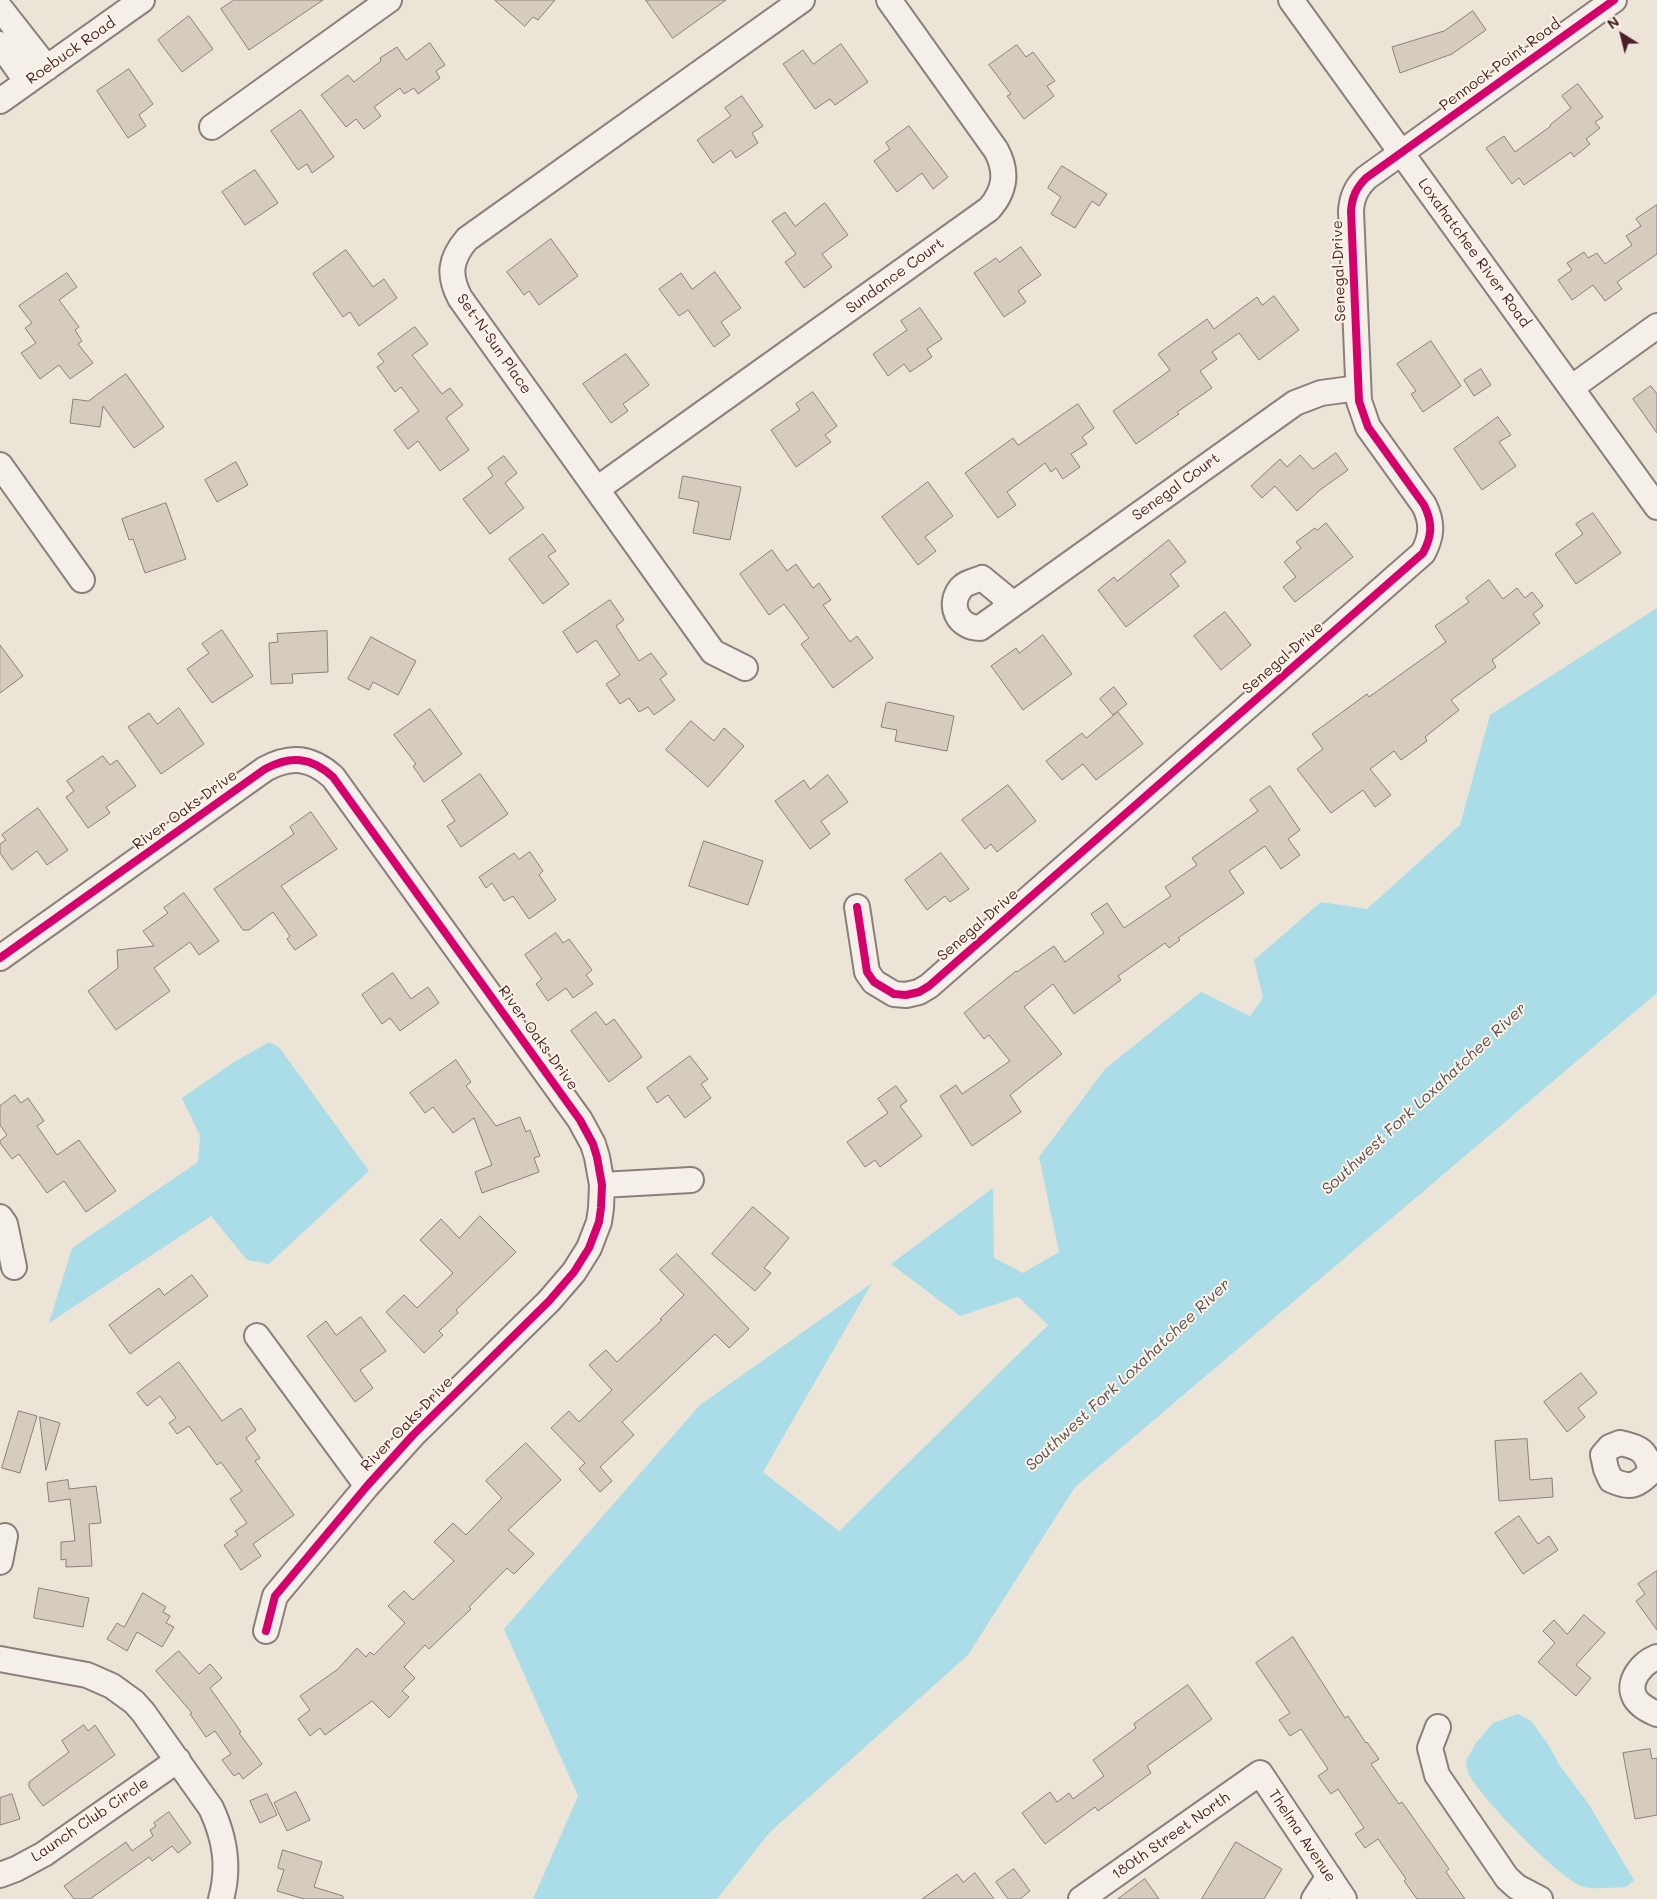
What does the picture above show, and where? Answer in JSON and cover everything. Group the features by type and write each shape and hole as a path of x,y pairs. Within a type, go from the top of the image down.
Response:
{"street":[{"name":"Roebuck Road","path":"0,101 142,0"},
{"name":"Set-N-Sun Place","path":"745,668 713,652 460,298 454,287 453,261 467,239 802,0"},
{"name":"Sundance Court","path":"597,489 989,209 998,199 1003,187 1004,174 1002,161 996,150 889,0"},
{"name":"Loxahatchee River Road","path":"1291,0 1657,507"},
{"name":"Pennock Point Road","path":"1401,152 1614,0"},
{"path":"212,127 386,1"},
{"path":"0,8 47,68"},
{"path":"0,44 27,82"},
{"name":"Senegal Drive","path":"857,907 867,972 874,982 894,994 906,995 924,989 1423,553 1429,542 1430,517 1424,505 1368,426 1359,401 1358,388 1352,199 1357,187 1366,178 1401,152"},
{"path":"1571,388 1657,326"},
{"name":"Senegal Court","path":"1005,610 1289,407 1321,393 1358,388"},
{"path":"0,465 82,580"},
{"name":"River Oaks Drive","path":"0,958 265,769 288,760 301,760 313,763 324,768 333,777 580,1120 595,1151 602,1185 602,1208 595,1235 574,1272 549,1301 413,1435 367,1486 274,1596 266,1630"},
{"path":"602,1185 691,1180"},
{"path":"0,1217 5,1224 14,1267"},
{"path":"257,1336 367,1486"},
{"path":"0,1562 5,1536"},
{"path":"1657,1657 1640,1668 1633,1687 1636,1698 1641,1705 1657,1714"},
{"path":"0,1660 87,1675 112,1686 134,1702 178,1760 211,1808 221,1833 224,1847 226,1874 221,1899"},
{"path":"1438,1727 1430,1748 1437,1775 1507,1878 1523,1891 1540,1899"},
{"name":"Launch Club Circle","path":"0,1875 44,1854 178,1760"},
{"name":"Thelma Avenue","path":"1260,1773 1344,1899"},
{"name":"180th Street North","path":"1082,1899 1260,1773"},
{"path":"1314,1899 1329,1876"}],"water":[{"name":"Southwest Fork Loxahatchee River","path":"1657,608 1657,993 1075,1487 968,1655 770,1832 717,1899 533,1899 578,1796 504,1629 700,1405 872,1283 763,1472 839,1531 1048,1325 1018,1297 960,1316 891,1264 993,1188 994,1258 1023,1273 1059,1252 1039,1157 1105,1069 1201,992 1250,1016 1263,998 1254,960 1321,902 1367,909 1460,825 1490,715"},
{"path":"269,1042 279,1047 369,1171 269,1264 247,1260 211,1216 49,1323 72,1248 198,1162 200,1136 182,1098 234,1062"},
{"path":"1518,1714 1531,1721 1548,1744 1560,1766 1588,1803 1634,1880 1626,1887 1589,1888 1573,1881 1523,1838 1477,1787 1469,1774 1466,1761 1476,1743 1493,1723"}],"building":[{"path":"234,0 323,0 249,50 221,9"},
{"path":"495,0 555,0 538,20 533,17 525,26"},
{"path":"646,0 726,0 673,38"},
{"path":"1473,11 1486,30 1452,54 1400,73 1392,47 1444,31"},
{"path":"189,16 213,49 182,72 158,40"},
{"path":"430,43 445,65 436,71 440,78 418,94 414,88 404,94 400,88 374,107 381,116 364,129 356,119 346,127 321,95 348,75 354,82 381,61 380,58 397,47 406,60"},
{"path":"841,44 868,82 835,105 830,99 815,109 783,64 803,50 813,64"},
{"path":"1017,45 1026,57 1033,52 1055,81 1047,86 1054,96 1024,119 1007,96 1011,94 989,65"},
{"path":"129,69 153,104 139,115 146,126 128,138 97,91"},
{"path":"1578,84 1603,117 1595,122 1600,128 1586,139 1590,144 1574,157 1571,152 1524,185 1519,178 1512,184 1486,148 1504,136 1515,152 1551,126 1571,108 1562,96"},
{"path":"742,96 763,126 752,133 758,143 736,158 731,150 713,163 697,140 731,116 725,108"},
{"path":"301,110 334,157 312,173 307,164 298,170 271,131"},
{"path":"909,126 948,177 933,189 922,173 897,192 874,161 890,149 886,143"},
{"path":"1062,166 1107,194 1099,206 1092,201 1075,228 1051,214 1061,197 1048,188"},
{"path":"255,170 278,203 245,225 222,192"},
{"path":"825,203 848,235 822,254 832,267 804,288 785,262 796,254 772,221 785,212 795,226"},
{"path":"1657,205 1657,254 1617,282 1622,289 1605,301 1593,285 1572,300 1558,280 1572,270 1567,263 1584,252 1588,258 1597,253 1605,264 1632,245 1626,236 1641,226 1636,219"},
{"path":"551,239 578,276 539,305 529,291 524,295 507,272"},
{"path":"1021,247 1041,275 1018,291 1026,302 1004,317 974,273 996,258 999,262"},
{"path":"346,250 373,287 384,279 397,298 359,326 350,312 343,317 313,274"},
{"path":"715,272 741,308 721,322 730,335 714,347 688,310 679,316 659,289 681,273 692,289"},
{"path":"67,273 77,287 59,300 79,327 75,330 82,341 78,344 93,363 70,379 59,365 40,379 21,353 36,343 25,328 32,323 19,306"},
{"path":"1274,296 1299,330 1259,360 1239,333 1212,352 1217,359 1200,371 1212,388 1136,444 1113,411 1170,370 1158,354 1207,319 1214,329 1257,297 1262,305"},
{"path":"920,308 942,339 927,349 932,357 910,372 904,364 888,376 873,354 907,330 901,321"},
{"path":"415,327 428,344 412,355 442,394 450,388 463,405 446,418 469,450 440,471 418,441 408,449 394,430 419,411 401,387 395,392 377,367 384,362 378,354"},
{"path":"1431,341 1461,386 1423,412 1411,394 1416,391 1397,364"},
{"path":"626,354 649,385 623,404 628,411 611,423 583,384"},
{"path":"1481,369 1491,385 1474,396 1464,380"},
{"path":"126,374 164,427 134,448 103,406 100,427 70,423 73,399 88,401"},
{"path":"1651,386 1657,394 1657,433 1633,399"},
{"path":"813,392 837,426 825,435 831,442 796,467 771,430 800,410 796,404"},
{"path":"1078,404 1094,428 1082,437 1087,444 1071,454 1080,467 1063,479 1056,468 1051,472 1045,463 1007,492 1016,505 998,518 965,473 1013,438 1018,445"},
{"path":"1498,417 1511,435 1499,442 1516,466 1482,490 1454,449"},
{"path":"1336,453 1348,470 1320,490 1297,511 1275,486 1262,498 1251,486 1280,459 1287,467 1300,455 1313,469"},
{"path":"504,456 517,473 505,483 524,508 490,534 463,499 493,476 488,468"},
{"path":"236,462 248,485 217,502 205,480"},
{"path":"683,476 741,487 730,540 693,533 699,502 679,498"},
{"path":"928,482 953,516 925,537 936,551 918,565 882,517"},
{"path":"166,503 186,559 145,573 133,539 129,540 122,519"},
{"path":"1593,513 1621,553 1576,584 1555,554 1583,534 1576,524"},
{"path":"1326,523 1353,557 1295,602 1283,587 1296,577 1284,562 1301,548 1296,542 1315,528 1317,530"},
{"path":"543,534 556,551 548,556 569,584 543,604 509,559"},
{"path":"1169,540 1186,562 1170,574 1179,586 1126,627 1098,590 1114,577 1117,581"},
{"path":"772,550 787,571 796,564 813,588 819,583 831,600 823,605 850,642 857,636 873,658 833,688 801,644 809,638 784,604 769,615 740,574"},
{"path":"1489,580 1503,599 1517,588 1525,598 1532,592 1543,606 1533,614 1540,623 1492,660 1496,667 1451,700 1459,710 1425,737 1427,741 1401,760 1394,751 1370,769 1391,795 1375,807 1363,790 1331,813 1297,769 1323,749 1312,734 1367,694 1369,697 1446,642 1435,626 1469,602 1466,598"},
{"path":"610,600 624,620 616,626 639,661 651,653 667,674 660,679 675,700 654,715 648,707 639,712 629,698 620,704 606,684 620,675 596,640 577,653 563,632"},
{"path":"1225,612 1251,645 1221,670 1194,636"},
{"path":"222,630 253,676 212,703 187,669 209,653 202,644"},
{"path":"327,631 328,672 292,674 293,683 271,684 269,643 278,642 277,634"},
{"path":"1043,635 1072,674 1023,710 991,666 1016,648 1019,653"},
{"path":"371,637 416,661 398,695 373,682 369,690 348,679"},
{"path":"0,645 23,676 0,693"},
{"path":"1114,687 1127,704 1113,715 1100,699"},
{"path":"888,702 954,716 947,751 895,741 897,730 881,727"},
{"path":"179,708 204,744 161,774 128,727 149,713 157,724"},
{"path":"430,709 462,754 424,782 413,766 416,764 394,735"},
{"path":"1118,712 1143,744 1096,780 1083,764 1062,780 1046,761 1082,733 1086,738"},
{"path":"691,721 714,741 724,728 744,746 708,787 666,750"},
{"path":"103,756 110,765 117,760 136,786 106,807 110,813 88,828 66,797 74,791 67,781"},
{"path":"480,774 508,814 461,847 447,826 455,821 442,801"},
{"path":"828,775 848,802 821,821 830,834 810,849 775,801 804,780 810,789"},
{"path":"1008,785 1036,821 997,852 991,844 985,849 962,820"},
{"path":"1270,786 1300,830 1288,839 1300,855 1281,869 1265,846 1229,871 1244,893 1178,938 1180,940 1169,948 1165,943 1118,976 1121,980 1074,1014 1053,984 1024,1007 1062,1054 1010,1095 1021,1112 972,1146 940,1096 956,1085 962,1094 1010,1061 989,1035 984,1039 964,1013 1016,971 1054,946 1065,962 1104,933 1091,914 1107,903 1124,928 1171,896 1165,887 1197,865 1192,858 1258,811 1250,800"},
{"path":"38,808 68,850 47,865 37,851 12,870 0,853 0,844 6,840 2,835"},
{"path":"311,812 337,849 281,886 317,935 295,950 287,939 290,936 273,912 249,930 243,930 214,889 294,834 290,827"},
{"path":"704,841 763,861 748,905 689,886"},
{"path":"530,852 543,871 539,875 556,900 529,919 513,896 504,901 492,883 486,888 479,877 514,853 519,859"},
{"path":"941,853 969,889 950,902 945,896 927,910 905,880"},
{"path":"184,893 219,941 199,955 190,942 154,968 170,991 116,1030 88,991 118,968 117,950 154,946 143,931 168,913 164,908"},
{"path":"556,933 563,943 569,939 592,970 586,975 593,984 573,998 566,988 548,1001 536,984 542,979 525,955"},
{"path":"393,973 411,999 428,987 439,1003 400,1031 390,1018 382,1024 362,995"},
{"path":"596,1012 606,1025 614,1019 642,1057 609,1082 571,1031"},
{"path":"690,1056 708,1079 701,1084 711,1098 685,1118 668,1095 657,1103 647,1088"},
{"path":"456,1060 471,1082 466,1086 496,1126 520,1117 526,1132 530,1130 540,1156 534,1158 539,1172 482,1193 475,1172 492,1165 474,1118 453,1133 433,1107 425,1113 410,1093"},
{"path":"896,1086 907,1101 900,1106 922,1136 880,1167 875,1160 865,1167 847,1142 888,1113 878,1099"},
{"path":"15,1095 21,1103 28,1098 44,1121 37,1126 57,1155 79,1140 116,1191 86,1212 64,1181 47,1193 19,1154 12,1159 0,1143 7,1135 0,1125 0,1106"},
{"path":"753,1207 789,1238 764,1268 771,1273 755,1291 712,1254"},
{"path":"480,1216 516,1252 456,1310 458,1313 439,1331 443,1335 424,1353 386,1312 404,1295 417,1308 453,1273 420,1240 441,1219 459,1238"},
{"path":"677,1254 749,1329 729,1348 715,1334 622,1422 634,1435 600,1467 612,1481 600,1492 579,1469 585,1463 551,1428 569,1411 579,1422 612,1390 589,1365 606,1350 617,1362 662,1320 660,1319 684,1295 660,1270"},
{"path":"192,1275 208,1296 130,1354 109,1325 159,1288 164,1295"},
{"path":"361,1317 386,1351 360,1370 373,1388 355,1402 307,1336 326,1321 336,1335"},
{"path":"179,1362 222,1421 241,1408 256,1430 246,1438 260,1458 255,1461 294,1515 253,1544 261,1556 241,1570 224,1545 238,1535 235,1531 247,1523 230,1499 242,1491 221,1462 217,1465 189,1426 177,1434 169,1423 176,1418 160,1396 147,1406 137,1393"},
{"path":"1581,1373 1597,1393 1578,1408 1585,1417 1567,1432 1544,1402"},
{"path":"19,1411 37,1416 20,1473 2,1468"},
{"path":"40,1417 60,1423 46,1470"},
{"path":"1527,1439 1530,1480 1552,1478 1553,1497 1499,1501 1495,1441"},
{"path":"526,1443 561,1480 508,1530 534,1554 514,1574 507,1568 469,1607 471,1609 429,1649 425,1645 404,1667 415,1678 402,1691 409,1697 389,1718 372,1701 325,1735 320,1728 310,1736 298,1719 310,1710 300,1696 338,1669 357,1648 366,1657 370,1652 374,1655 405,1623 388,1606 404,1591 413,1600 454,1561 434,1542 453,1523 466,1535 502,1498 486,1481"},
{"path":"68,1480 69,1489 96,1486 101,1523 89,1524 92,1566 66,1567 66,1559 61,1560 61,1542 75,1541 70,1499 49,1502 47,1483"},
{"path":"1519,1516 1538,1544 1549,1536 1558,1550 1523,1574 1495,1533"},
{"path":"1657,1571 1657,1630 1636,1601 1645,1594 1638,1584"},
{"path":"39,1588 89,1598 83,1627 34,1618"},
{"path":"143,1593 166,1607 163,1612 170,1616 166,1623 174,1627 162,1647 137,1632 127,1651 107,1639 117,1623 124,1627"},
{"path":"1584,1615 1605,1633 1576,1665 1591,1678 1576,1696 1538,1662 1555,1643 1543,1631 1554,1620 1567,1634"},
{"path":"1293,1637 1345,1718 1348,1716 1379,1759 1371,1764 1399,1804 1402,1802 1449,1869 1446,1872 1465,1899 1417,1899 1404,1881 1406,1879 1378,1839 1365,1848 1355,1834 1364,1828 1338,1789 1331,1794 1318,1776 1328,1769 1301,1729 1290,1736 1279,1720 1290,1713 1256,1663"},
{"path":"179,1651 199,1674 210,1664 222,1678 210,1688 262,1764 243,1779 239,1773 234,1776 222,1760 231,1754 215,1731 206,1737 190,1714 192,1713 156,1671"},
{"path":"1188,1685 1212,1719 1147,1766 1151,1773 1098,1811 1095,1807 1045,1844 1022,1813 1050,1792 1057,1802 1069,1793 1073,1799 1104,1776 1093,1760 1136,1728 1134,1724"},
{"path":"84,1725 88,1731 95,1725 115,1755 43,1806 29,1787 29,1782 69,1752 62,1741"},
{"path":"1650,1749 1652,1759 1657,1758 1657,1815 1635,1819 1623,1753"},
{"path":"296,1792 310,1820 287,1831 274,1803"},
{"path":"12,1794 20,1819 0,1825 0,1798"},
{"path":"267,1794 277,1815 260,1823 250,1801"},
{"path":"169,1812 191,1843 178,1853 172,1846 152,1861 149,1857 90,1899 74,1899 64,1886 126,1842 132,1851 153,1836 150,1830 156,1826 154,1823"},
{"path":"1236,1842 1282,1869 1264,1899 1202,1899"},
{"path":"283,1850 322,1862 314,1887 343,1896 343,1899 304,1899 277,1891 284,1870 278,1868"},
{"path":"1014,1869 1030,1891 1020,1899 1008,1899 996,1882"},
{"path":"975,1873 994,1899 922,1899 957,1874 963,1882"},
{"path":"1145,1879 1159,1899 1118,1899"}],"cycle path":[{"path":"857,907 867,972 874,982 894,994 906,995 919,992 929,986 1423,553 1430,535 1427,512 1424,505 1368,427 1359,401 1352,201 1357,189 1366,178 1614,0"},
{"path":"0,958 265,769 292,760 309,762 317,765 333,777 580,1120 593,1144 602,1185 599,1222 589,1248 574,1272 549,1301 413,1435 367,1486 275,1596 266,1631"}]}
